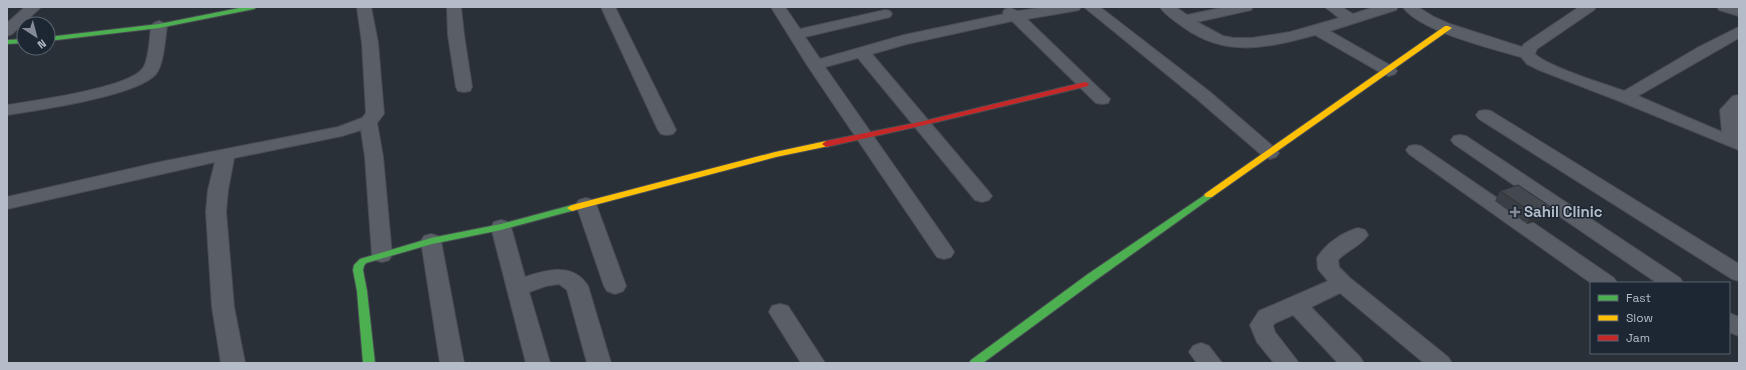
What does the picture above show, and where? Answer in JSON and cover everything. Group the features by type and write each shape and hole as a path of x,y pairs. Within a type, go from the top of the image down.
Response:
{"street":[{"path":"7,31 34,7"},
{"path":"56,38 159,26 254,7"},
{"path":"7,203 160,168 342,131 368,122 375,114 370,44 364,7"},
{"path":"454,7 456,35 464,87"},
{"path":"608,7 667,130"},
{"path":"778,7 815,64 866,136 944,252"},
{"path":"815,64 1010,12 1074,7"},
{"path":"1091,7 1204,96 1270,153"},
{"path":"1167,7 1205,34 1230,42 1263,42 1391,7"},
{"path":"1185,20 1246,7"},
{"path":"1332,7 1350,19"},
{"path":"1410,7 1412,11 1422,17 1448,28 1527,54 1538,64 1626,97 1735,143"},
{"path":"1527,54 1530,47 1590,7"},
{"path":"1724,7 1739,12"},
{"path":"796,34 882,11 904,40"},
{"path":"1010,12 1102,99"},
{"path":"7,110 68,100 98,93 142,77 150,71 159,26"},
{"path":"975,363 1044,310 1112,261 1389,71 1448,28"},
{"path":"1315,29 1389,71"},
{"path":"1626,97 1703,51 1739,32"},
{"path":"862,52 920,124 982,196"},
{"path":"369,363 362,291 358,270 363,261 430,241 501,227 775,155 920,124 1086,84"},
{"path":"1735,143 1729,110 1739,100"},
{"path":"1485,115 1739,274"},
{"path":"368,122 374,157 382,255"},
{"path":"1460,140 1671,282"},
{"path":"1415,150 1605,282"},
{"path":"226,154 218,190 216,212 223,307 232,363"},
{"path":"586,204 615,286"},
{"path":"501,227 538,363"},
{"path":"1358,235 1336,249 1327,258 1329,269 1342,283 1440,363"},
{"path":"430,241 452,363"},
{"path":"518,288 543,279 562,276 577,286 599,363"},
{"path":"1287,363 1265,336 1261,325 1267,317 1342,283"},
{"path":"1296,305 1352,363"},
{"path":"780,312 813,363"},
{"path":"1730,322 1739,328"}],"building":[{"path":"1518,185 1551,207 1533,213 1500,191"}],"traffic: fast":[{"path":"56,38 159,26 254,7"},
{"path":"7,42 16,41"},
{"path":"975,363 1092,277 1209,195"},
{"path":"369,363 362,291 358,270 359,265 363,261 431,241 501,227 572,208"}],"traffic: slow":[{"path":"1209,195 1448,28"},
{"path":"572,208 775,155 826,144"}],"traffic: jam":[{"path":"826,144 920,124 1085,84"}],"place":[{"name":"Sahil Clinic","path":"1515,212"}]}
